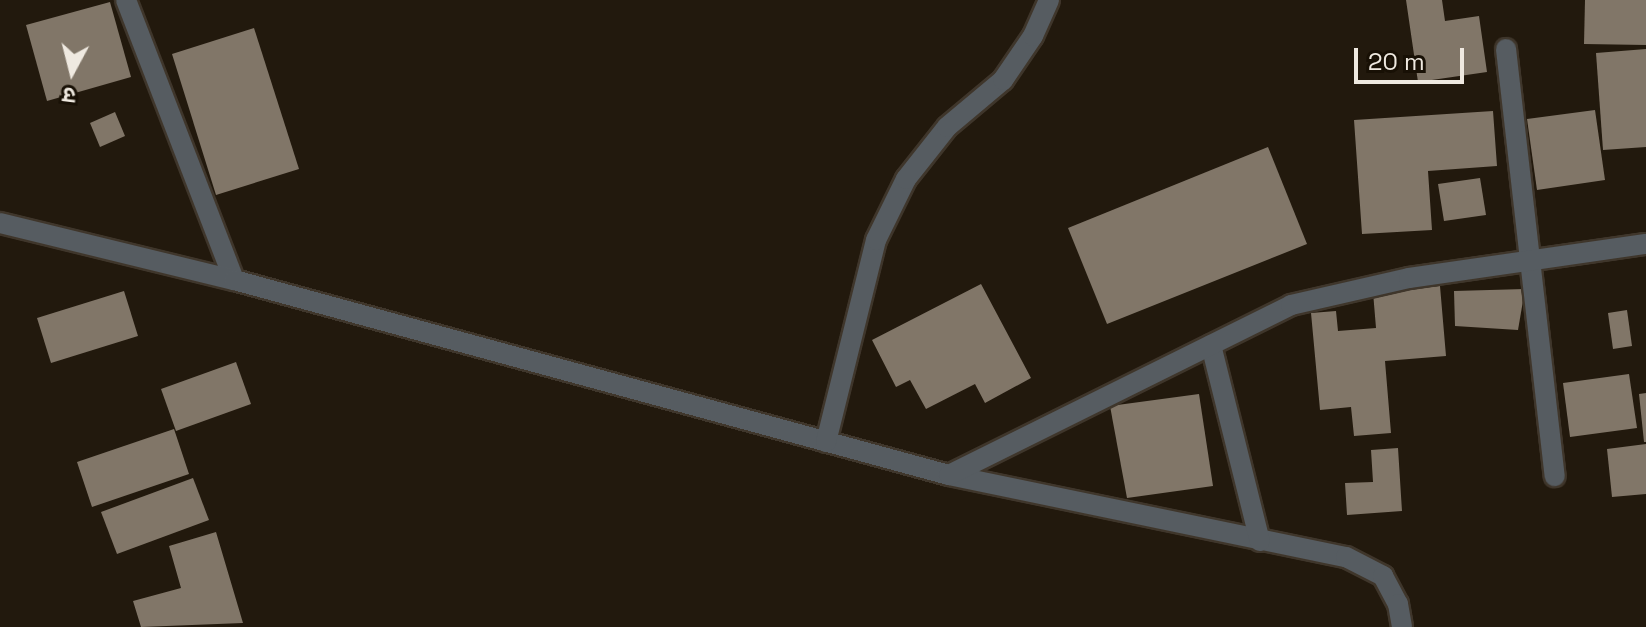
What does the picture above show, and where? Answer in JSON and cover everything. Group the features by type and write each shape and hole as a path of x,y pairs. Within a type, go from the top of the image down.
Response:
{"street":[{"path":"126,0 234,280"},
{"path":"826,442 876,240 906,179 947,127 1003,80 1033,36 1049,0"},
{"path":"1506,49 1555,476"},
{"path":"0,223 234,280 949,475 1346,557 1383,576 1398,604 1402,627"},
{"path":"949,475 1291,305 1409,278 1646,244"},
{"path":"1211,345 1260,541"}],"building":[{"path":"1406,0 1442,0 1445,21 1479,16 1487,72 1418,82"},
{"path":"1585,0 1646,0 1646,45 1584,44"},
{"path":"110,2 131,77 47,101 26,25"},
{"path":"254,28 299,169 216,195 172,54"},
{"path":"1646,49 1646,147 1603,150 1596,53"},
{"path":"1595,110 1605,180 1537,190 1527,119"},
{"path":"1493,111 1497,166 1428,171 1432,230 1362,234 1354,120"},
{"path":"115,112 125,136 100,147 90,123"},
{"path":"1268,147 1307,244 1107,324 1068,228"},
{"path":"1480,178 1486,215 1444,221 1438,184"},
{"path":"981,284 1031,378 985,403 975,384 926,409 910,380 896,387 872,340"},
{"path":"1440,286 1446,356 1385,361 1391,433 1354,436 1351,407 1320,410 1311,313 1336,311 1338,331 1376,328 1373,292"},
{"path":"1525,289 1518,330 1455,326 1454,291"},
{"path":"124,291 138,336 51,363 37,318"},
{"path":"1627,310 1632,346 1613,349 1608,313"},
{"path":"236,362 251,404 176,431 161,389"},
{"path":"1629,374 1637,428 1570,437 1563,383"},
{"path":"1646,393 1646,442 1644,442 1639,394"},
{"path":"1199,394 1213,486 1127,498 1110,406"},
{"path":"174,429 189,474 92,507 77,462"},
{"path":"1646,444 1646,494 1612,497 1607,449"},
{"path":"1398,448 1402,511 1347,515 1345,483 1373,482 1371,450"},
{"path":"193,478 209,520 117,554 101,512"},
{"path":"216,532 243,623 141,627 133,601 181,588 169,546"}]}
